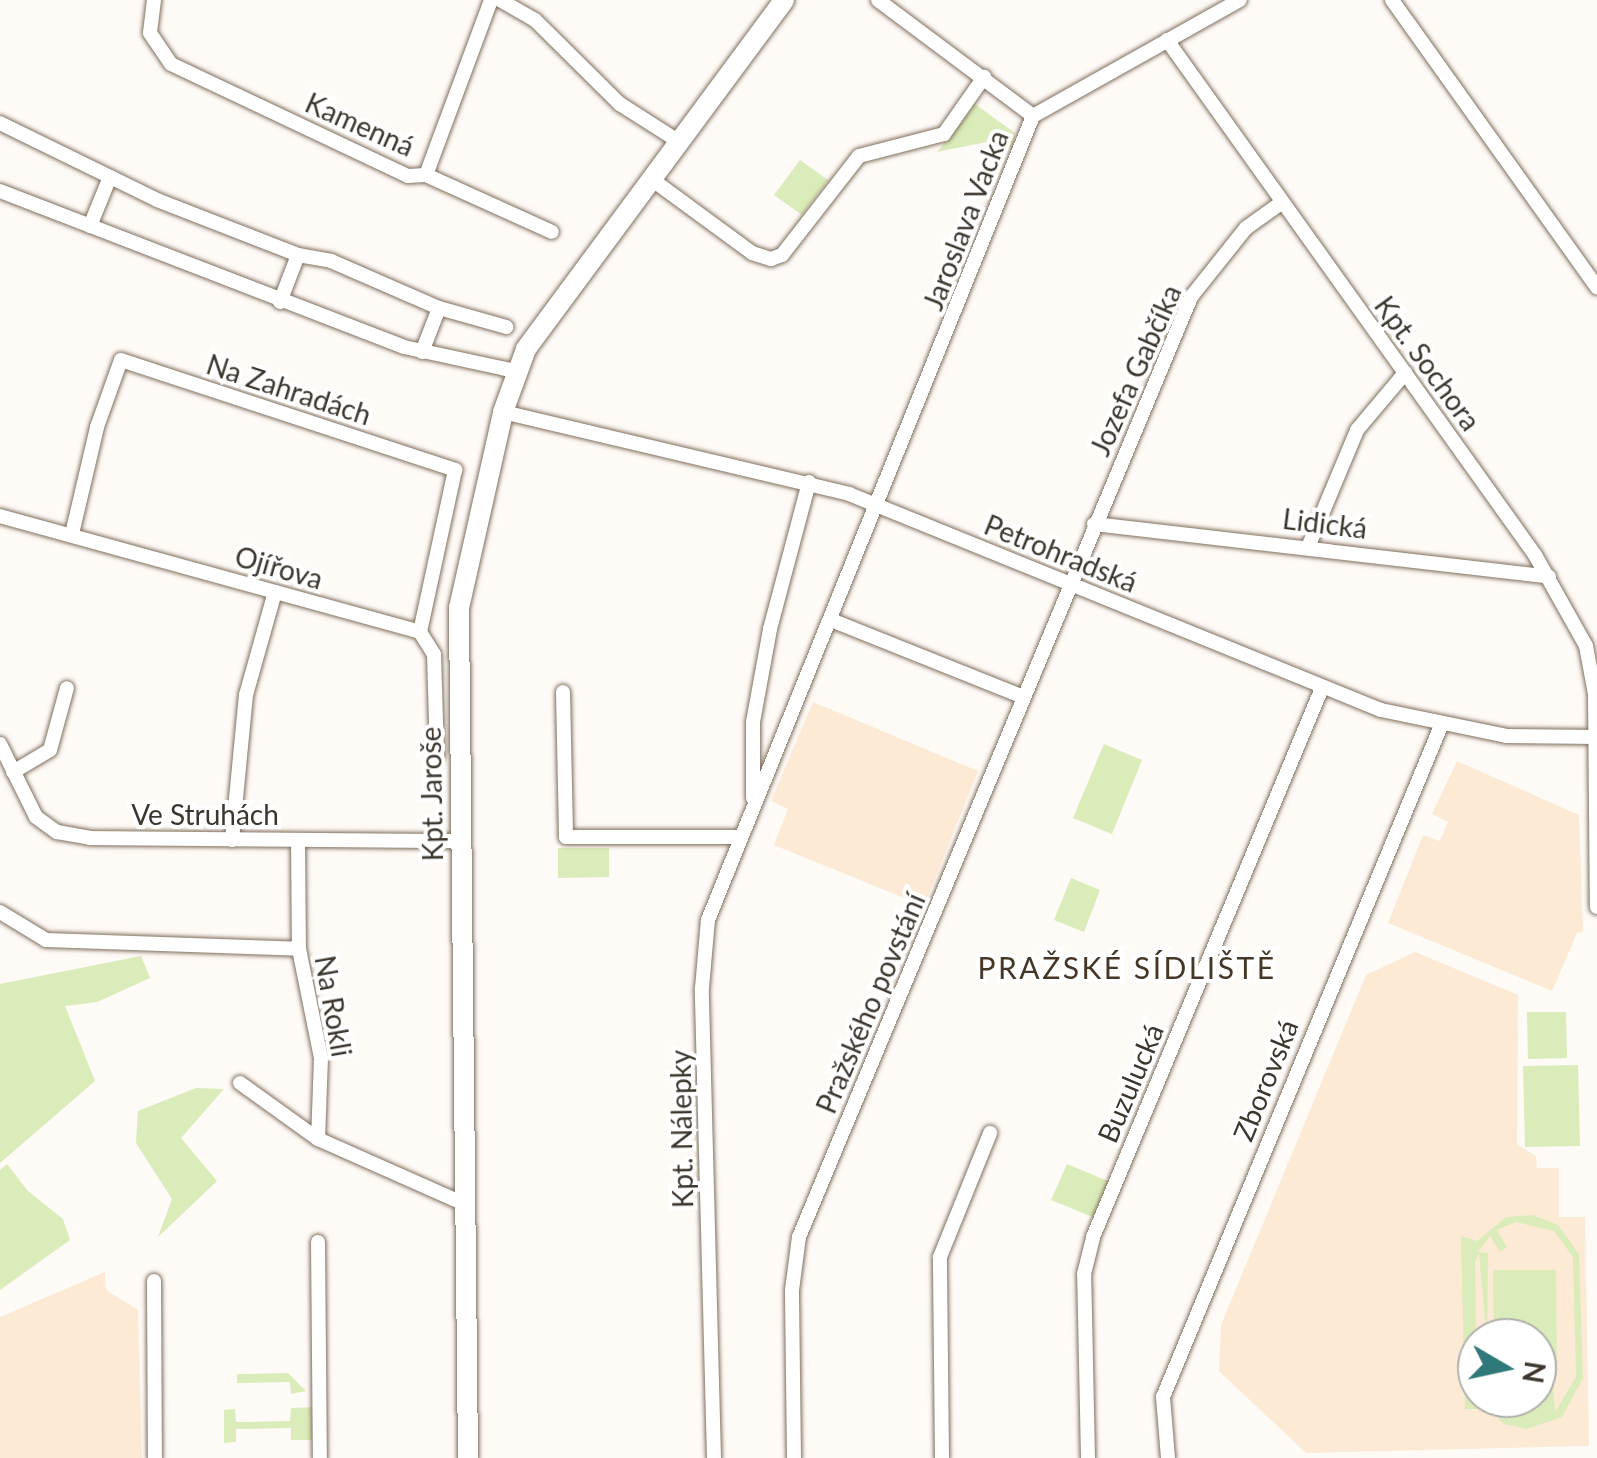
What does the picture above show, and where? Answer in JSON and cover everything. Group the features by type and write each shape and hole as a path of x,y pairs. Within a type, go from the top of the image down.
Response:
{"street":[{"name":"Kamenná","path":"154,0 150,33 156,50 171,64 408,176 426,175 491,0"},
{"path":"500,0 535,20 606,93 678,141"},
{"name":"Kpt. Jaroše","path":"468,1458 459,608 515,370 650,178 784,0"},
{"path":"878,0 1033,116"},
{"name":"Jaroslava Vacka","path":"879,506 1033,116 1240,0"},
{"path":"1392,0 1597,287"},
{"name":"Kpt. Sochora","path":"1167,40 1549,578 1586,646 1596,737 1597,908"},
{"path":"650,178 752,253 771,259 782,255 859,156 944,134 984,77"},
{"path":"0,123 110,177 298,255 332,261 439,308 506,327"},
{"path":"426,175 552,232"},
{"path":"90,226 110,177"},
{"path":"0,191 280,302 422,352 515,370"},
{"name":"Jozefa Gabčíka","path":"1069,582 1192,297 1246,228 1281,203"},
{"path":"280,302 298,255"},
{"path":"422,352 439,308"},
{"name":"Na Zahradách","path":"72,534 97,427 121,360 455,470 420,632"},
{"path":"1310,545 1357,430 1405,374"},
{"name":"Petrohradská","path":"503,412 809,482 1069,582 1322,688 1441,726 1528,738 1596,737"},
{"name":"Kpt. Nálepky","path":"754,808 754,722 774,606 809,482"},
{"name":"Kpt. Nálepky","path":"714,1458 702,963 708,920 879,506"},
{"name":"Ojířova","path":"0,516 420,632"},
{"name":"Lidická","path":"1094,524 1310,545 1549,578"},
{"name":"Pražského povstání","path":"794,1458 792,1290 799,1237 1069,582"},
{"path":"232,840 246,695 275,592"},
{"path":"832,620 1024,698"},
{"path":"420,632 434,654 437,757"},
{"path":"12,772 50,750 67,688"},
{"name":"Buzulucká","path":"1088,1458 1084,1274 1093,1237 1322,688"},
{"path":"563,692 566,837 741,837"},
{"name":"Zborovská","path":"1168,1458 1163,1397 1441,726"},
{"name":"Ve Struhách","path":"0,744 36,816 57,832 232,840 460,841"},
{"name":"Na Rokli","path":"298,840 299,949 321,1058 318,1139"},
{"path":"0,912 46,940 299,949"},
{"path":"240,1083 318,1139 465,1204"},
{"path":"942,1458 940,1257 990,1133"},
{"path":"318,1242 320,1458"},
{"path":"154,1281 155,1458"}],"shaded area":[{"path":"813,702 978,771 924,906 774,845 788,809 771,801"},
{"path":"1457,761 1579,815 1583,932 1577,933 1552,991 1388,923 1423,835 1440,841 1448,822 1432,814"},
{"path":"1415,952 1518,995 1517,1144 1536,1156 1537,1168 1559,1168 1559,1217 1585,1217 1589,1446 1306,1453 1219,1371 1221,1325 1366,975"},
{"path":"105,1272 106,1290 138,1310 142,1458 0,1458 0,1317"}],"green space":[{"path":"975,104 1015,133 1012,156 1007,138 937,152"},
{"path":"800,160 828,180 802,215 774,195"},
{"path":"1104,744 1142,760 1112,834 1073,818"},
{"path":"558,848 609,848 609,877 558,878"},
{"path":"1071,878 1100,890 1084,932 1054,920"},
{"path":"141,956 150,978 97,1002 65,1006 95,1081 0,1163 0,984"},
{"path":"1527,1012 1566,1012 1567,1058 1528,1059"},
{"path":"1578,1065 1580,1146 1525,1147 1523,1066"},
{"path":"196,1088 224,1089 181,1138 217,1181 158,1237 172,1199 136,1143 138,1111"},
{"path":"7,1164 28,1191 63,1219 70,1240 0,1290 0,1170"},
{"path":"1067,1164 1110,1182 1095,1218 1051,1200"},
{"path":"1533,1215 1558,1225 1579,1254 1583,1378 1562,1417 1527,1429 1504,1424 1497,1418 1557,1418 1557,1409 1576,1377 1573,1257 1554,1231 1516,1222 1497,1230 1507,1247 1500,1252 1490,1236 1478,1252 1488,1253 1487,1318 1479,1254 1475,1261 1476,1318 1463,1318 1461,1236 1477,1241 1506,1217"},
{"path":"1493,1270 1556,1270 1556,1318 1494,1318"},
{"path":"288,1373 306,1391 291,1394 290,1382 237,1383 237,1374"},
{"path":"315,1407 315,1440 291,1440 291,1428 236,1429 236,1442 224,1443 224,1410 235,1409 236,1422 290,1421 291,1408"}],"district":[{"name":"PRAŽSKÉ SÍDLIŠTĚ","path":"1127,967"}]}
